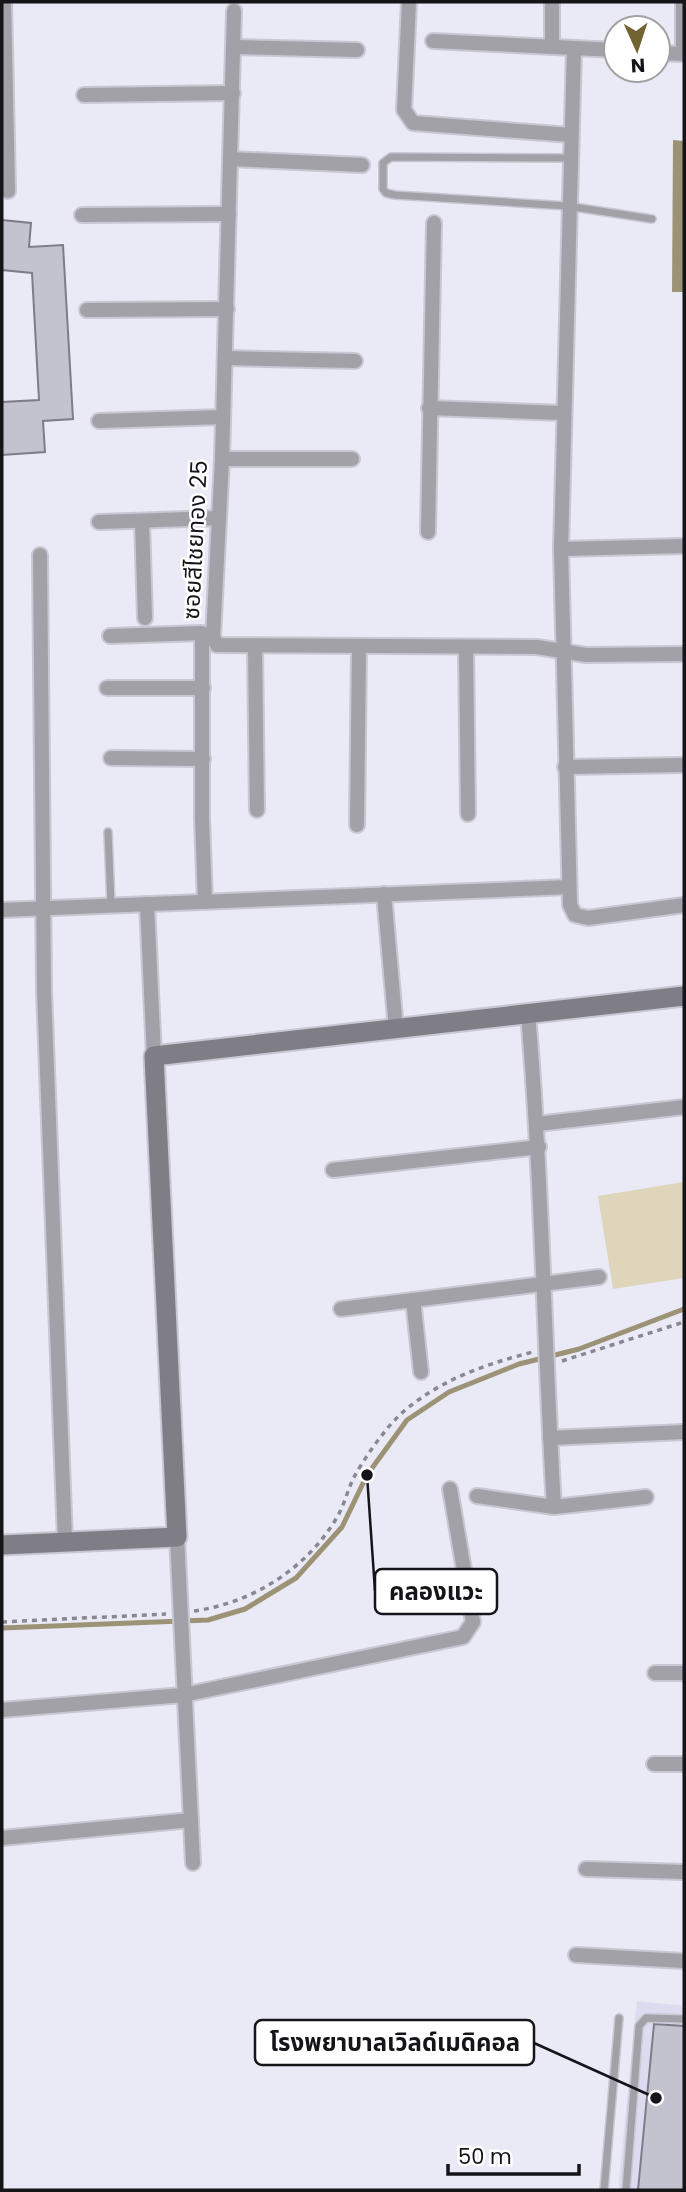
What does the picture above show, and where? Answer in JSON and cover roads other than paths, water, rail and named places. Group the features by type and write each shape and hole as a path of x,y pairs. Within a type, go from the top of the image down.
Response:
{"street":[{"path":"4,2 8,191"},
{"path":"408,2 404,110 407,119 413,123 571,135"},
{"path":"552,2 552,47"},
{"path":"683,2 683,54"},
{"name":"ซอยสีไชยทอง 25","path":"234,11 222,459 213,636 217,645 466,647 561,650 586,655 684,653"},
{"path":"433,41 602,49"},
{"path":"235,47 357,50"},
{"path":"574,48 567,206 561,549 561,650 569,905 575,915 588,918 684,905"},
{"path":"84,95 233,93"},
{"path":"231,159 362,165"},
{"path":"82,215 229,214"},
{"path":"428,532 434,223"},
{"path":"87,310 226,309"},
{"path":"225,358 355,361"},
{"path":"429,408 562,413"},
{"path":"99,421 223,417"},
{"path":"222,459 352,459"},
{"path":"99,522 219,518"},
{"path":"142,521 145,618"},
{"path":"561,549 684,547"},
{"path":"40,555 44,990 65,1540"},
{"path":"110,635 202,633 205,902"},
{"path":"255,647 257,810"},
{"path":"357,825 359,647"},
{"path":"466,647 468,814"},
{"path":"107,688 202,688"},
{"path":"111,758 203,759"},
{"path":"565,767 684,765"},
{"path":"2,910 569,887"},
{"path":"384,894 396,1029"},
{"path":"147,904 193,1863"},
{"path":"154,1056 684,996"},
{"path":"528,1014 539,1147 542,1284 554,1507"},
{"path":"537,1124 684,1107"},
{"path":"333,1170 539,1147"},
{"path":"341,1309 599,1278"},
{"path":"413,1300 421,1372"},
{"path":"550,1438 684,1432"},
{"path":"2,1710 183,1695 463,1637 473,1622 450,1489"},
{"path":"477,1496 554,1507 646,1497"},
{"path":"2,1545 65,1540 177,1537"},
{"path":"655,1673 684,1673"},
{"path":"654,1764 684,1764"},
{"path":"2,1838 191,1820"},
{"path":"586,1869 684,1872"},
{"path":"576,1955 684,1961"}],"lane":[{"path":"570,158 391,157 383,163 383,188 386,193 567,206 652,219"},
{"path":"108,832 111,906"},
{"path":"604,2190 619,2018"},
{"path":"626,2190 639,2026 646,2018 684,2019"}],"waterway":[{"path":"2,1628 208,1620 245,1609 296,1578 342,1527 367,1475 407,1420 449,1392 519,1364 579,1349 684,1309"}],"place":[{"name":"คลองแวะ","path":"367,1475"},
{"name":"โรงพยาบาลเวิลด์เมดิคอล","path":"656,2098"}]}
